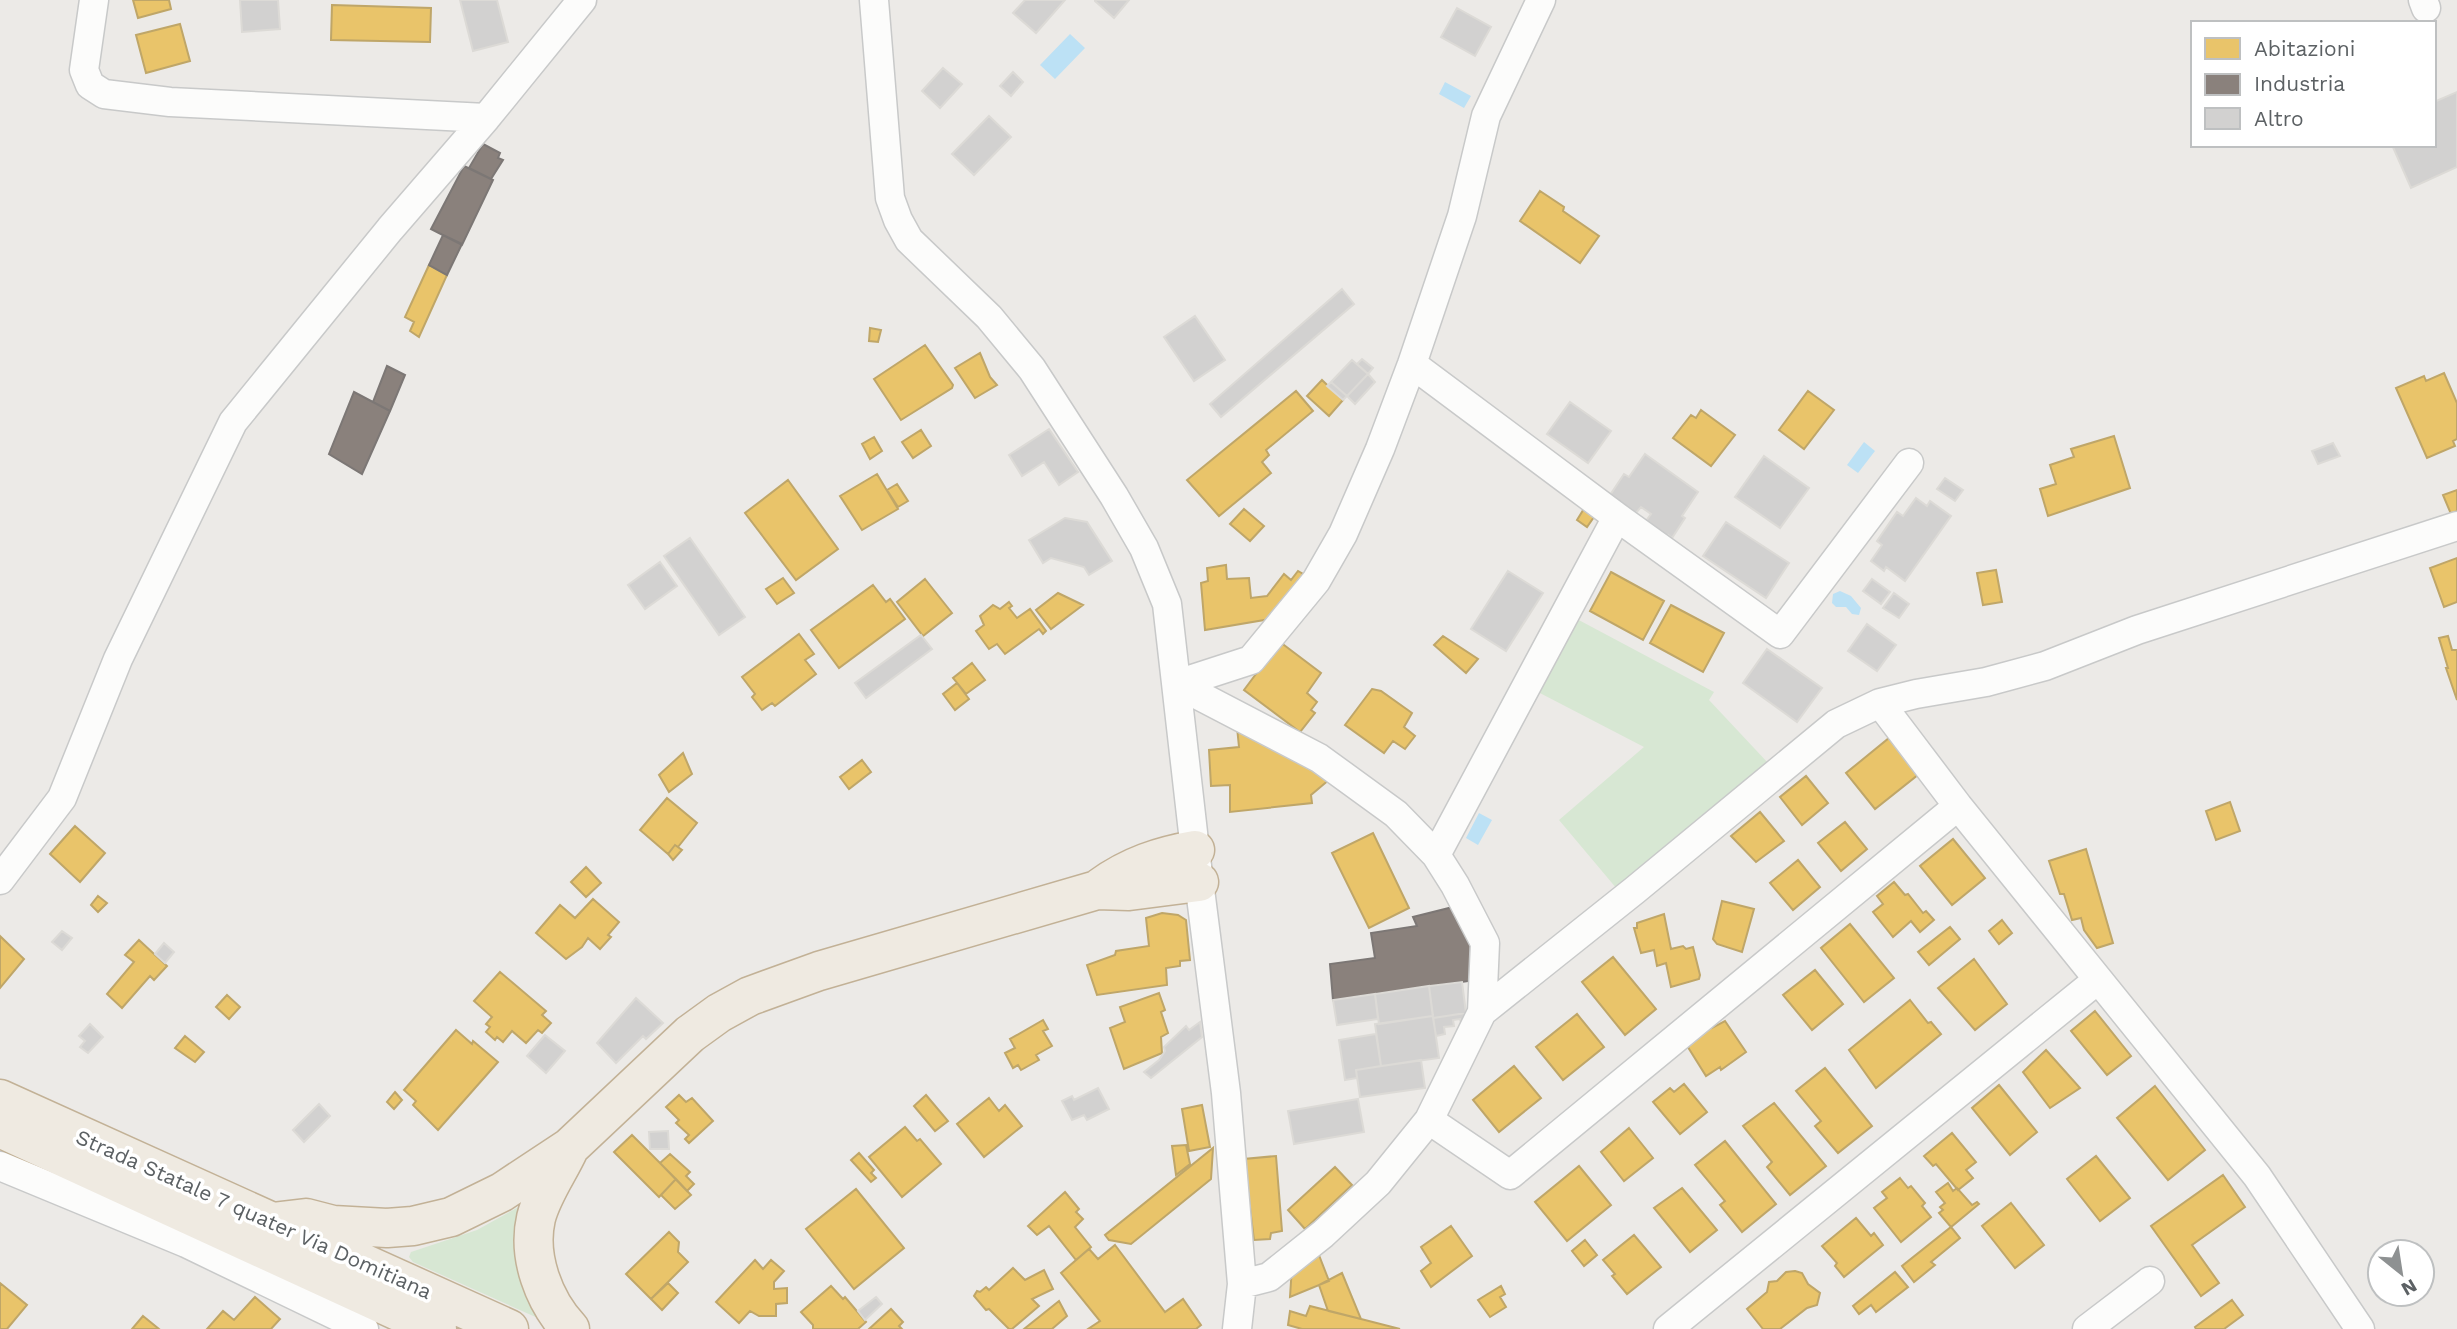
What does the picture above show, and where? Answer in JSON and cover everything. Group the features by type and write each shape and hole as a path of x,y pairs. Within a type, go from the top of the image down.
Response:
{"highway":[{"path":"272,1222 306,1218 333,1225 387,1228 413,1226 452,1217 502,1192 570,1147 690,1034 719,1013 750,996 819,971 1097,890 1122,872 1157,859 1197,866"},
{"name":"Strada Statale 7 quater Via Domitiana","path":"0,1098 509,1329"},
{"name":"Strada Statale 7 quater Via Domitiana","path":"0,1128 437,1329"},
{"path":"570,1147 536,1218 534,1244 545,1293 558,1317 570,1329"}],"street":[{"path":"94,0 84,70 90,85 104,94 170,102 486,118"},
{"path":"0,880 62,798 118,659 233,422 582,0"},
{"path":"874,0 890,198 898,220 909,240 989,317 1032,369 1114,496 1144,548 1167,604 1226,1093 1242,1284 1237,1329"},
{"path":"1177,684 1251,660 1316,581 1343,534 1380,449 1412,364 1462,216 1486,116 1541,0"},
{"path":"1412,364 1780,634 1909,463"},
{"path":"1436,855 1617,517"},
{"path":"1482,1012 1836,724 1880,703 1986,682 2045,666 2137,630 2457,526"},
{"path":"1177,684 1319,758 1396,814 1436,855 1486,943 1482,1012 1429,1119 1378,1183 1323,1234 1269,1277 1242,1284"},
{"path":"1880,703 1958,806 2257,1176 2360,1329"},
{"path":"1429,1119 1510,1175 1958,806"},
{"path":"1668,1329 2090,986"},
{"path":"0,1166 186,1243 365,1329"},
{"path":"2087,1329 2151,1281"}],"green space":[{"path":"1575,618 1714,692 1709,700 1769,764 1617,889 1559,820 1644,747 1536,691"},
{"path":"524,1204 540,1319 413,1262 409,1257 411,1252 477,1230"}],"water":[{"path":"1070,34 1085,48 1055,79 1040,65"},
{"path":"1445,82 1471,96 1464,108 1439,94"},
{"path":"1864,442 1875,451 1858,473 1847,465"},
{"path":"1840,591 1851,596 1861,608 1859,615 1832,603 1833,594"},
{"path":"1479,813 1492,820 1478,845 1466,838"}],"building: Abitazioni":[{"path":"133,0 169,0 171,9 138,18"},
{"path":"332,5 431,8 430,42 331,40"},
{"path":"180,24 190,61 146,73 136,35"},
{"path":"1540,191 1599,236 1580,263 1520,221"},
{"path":"429,265 447,275 419,337 410,331 414,322 405,317"},
{"path":"870,328 881,330 878,342 869,341"},
{"path":"925,345 953,385 901,420 874,379"},
{"path":"980,353 990,377 997,385 975,398 955,368"},
{"path":"2444,373 2457,403 2457,439 2453,441 2455,446 2427,458 2396,388 2424,376 2426,381"},
{"path":"1322,380 1343,400 1329,416 1307,396"},
{"path":"1296,391 1313,411 1266,450 1269,455 1262,462 1271,473 1219,516 1187,480"},
{"path":"1808,391 1834,410 1804,449 1779,430"},
{"path":"1701,410 1735,435 1711,466 1673,438 1691,415 1696,418"},
{"path":"921,430 931,446 913,458 902,442"},
{"path":"2114,436 2130,488 2048,516 2040,489 2056,484 2050,465 2074,457 2071,449"},
{"path":"874,437 882,451 870,459 862,444"},
{"path":"877,474 898,509 862,530 840,496"},
{"path":"788,480 838,549 796,580 745,513"},
{"path":"897,484 908,501 898,507 887,490"},
{"path":"2457,490 2457,511 2451,514 2443,495"},
{"path":"1585,507 1596,514 1587,527 1577,520"},
{"path":"1244,509 1264,526 1250,541 1230,524"},
{"path":"2457,558 2457,602 2444,607 2430,568"},
{"path":"1226,565 1227,579 1249,578 1251,598 1267,596 1284,574 1291,580 1298,571 1305,575 1270,619 1205,630 1201,583 1208,581 1207,568"},
{"path":"1996,570 2002,602 1983,605 1977,573"},
{"path":"1611,572 1664,601 1643,640 1590,611"},
{"path":"783,578 794,593 777,604 766,589"},
{"path":"925,579 952,613 923,636 897,602"},
{"path":"873,585 886,602 890,599 905,619 839,668 811,630"},
{"path":"1058,593 1083,605 1051,629 1036,610"},
{"path":"1009,602 1012,606 1009,608 1017,618 1030,609 1046,631 1043,634 1039,629 1005,654 997,644 989,649 976,631 984,625 980,616 993,605 1000,609"},
{"path":"1671,605 1724,633 1703,672 1650,643"},
{"path":"799,634 814,654 805,660 816,674 775,706 772,703 762,710 752,697 755,694 742,677"},
{"path":"1443,636 1478,659 1466,673 1434,645"},
{"path":"2448,636 2452,650 2457,650 2457,700 2439,638"},
{"path":"1280,642 1321,673 1307,693 1317,702 1311,710 1315,713 1300,732 1244,690"},
{"path":"972,663 985,680 966,694 953,678"},
{"path":"957,683 969,699 955,710 943,694"},
{"path":"1372,689 1381,691 1412,713 1404,727 1415,736 1405,749 1393,741 1384,753 1345,725"},
{"path":"1237,727 1330,779 1311,795 1312,803 1230,812 1230,785 1211,786 1209,750 1239,747"},
{"path":"1889,738 1919,774 1875,809 1846,773"},
{"path":"683,753 692,774 669,792 659,775"},
{"path":"862,760 871,772 849,789 840,777"},
{"path":"1806,776 1828,803 1802,825 1780,797"},
{"path":"667,798 697,823 678,847 675,845 668,854 640,830"},
{"path":"2230,802 2240,831 2216,840 2206,811"},
{"path":"1760,812 1784,841 1756,862 1731,836"},
{"path":"1845,822 1867,849 1841,871 1818,843"},
{"path":"75,826 105,853 80,882 50,854"},
{"path":"1373,833 1409,908 1369,928 1332,853"},
{"path":"1953,839 1985,878 1952,905 1920,866"},
{"path":"675,845 682,850 673,860 668,854"},
{"path":"2086,849 2113,943 2097,948 2084,930 2081,918 2072,920 2049,861"},
{"path":"1798,860 1820,887 1793,910 1770,883"},
{"path":"586,867 601,883 586,897 571,882"},
{"path":"1894,882 1923,913 1926,911 1934,920 1920,932 1911,921 1893,937 1873,912 1883,904 1877,896"},
{"path":"98,896 107,903 98,912 91,905"},
{"path":"593,899 619,922 600,949 588,938 582,947 566,959 536,933 560,905 575,918"},
{"path":"1722,901 1754,909 1742,952 1717,944 1713,939"},
{"path":"1162,913 1178,915 1186,920 1190,960 1180,961 1180,966 1166,968 1167,985 1097,995 1087,965 1115,955 1116,951 1149,946 1146,918"},
{"path":"1664,914 1671,949 1693,947 1699,979 1671,987 1666,963 1657,966 1654,950 1641,953 1634,928 1637,928 1637,923"},
{"path":"2002,920 2012,933 1999,944 1989,931"},
{"path":"1850,924 1894,978 1864,1002 1821,948"},
{"path":"1950,927 1960,939 1929,965 1918,952"},
{"path":"0,936 24,959 0,988"},
{"path":"139,940 167,966 154,980 150,976 122,1008 107,994 134,962 125,955"},
{"path":"1613,957 1656,1009 1625,1035 1582,982"},
{"path":"1974,959 2007,1004 1975,1030 1938,988"},
{"path":"1815,970 1843,1004 1812,1030 1783,995"},
{"path":"500,972 546,1011 542,1015 551,1023 542,1033 538,1030 526,1043 512,1031 503,1042 497,1037 495,1040 486,1032 490,1027 486,1024 492,1017 474,1001"},
{"path":"1159,993 1165,1010 1161,1012 1168,1033 1161,1037 1162,1053 1124,1069 1110,1028 1125,1022 1120,1007"},
{"path":"227,995 240,1007 229,1019 216,1007"},
{"path":"1910,1000 1928,1023 1931,1022 1941,1034 1876,1088 1849,1050"},
{"path":"2095,1011 2131,1056 2107,1075 2071,1031"},
{"path":"1577,1014 1604,1047 1563,1080 1536,1047"},
{"path":"1043,1020 1048,1029 1043,1031 1052,1046 1036,1055 1039,1060 1021,1070 1018,1065 1013,1068 1005,1053 1015,1048 1010,1039"},
{"path":"1725,1021 1746,1052 1721,1070 1720,1067 1706,1076 1686,1044 1711,1026 1712,1028"},
{"path":"456,1030 498,1062 438,1130 413,1105 416,1101 404,1090"},
{"path":"185,1036 204,1052 195,1062 175,1048"},
{"path":"2046,1050 2080,1088 2050,1108 2023,1072"},
{"path":"1514,1066 1541,1098 1499,1132 1473,1100"},
{"path":"1825,1068 1872,1126 1838,1153 1815,1126 1821,1121 1796,1091"},
{"path":"1684,1084 1707,1112 1680,1134 1653,1102 1670,1088 1674,1092"},
{"path":"1999,1085 2037,1132 2010,1155 1972,1108"},
{"path":"2155,1086 2205,1150 2168,1180 2117,1118"},
{"path":"395,1092 402,1100 394,1109 387,1102"},
{"path":"679,1095 686,1102 692,1098 713,1121 689,1143 685,1139 689,1135 676,1123 679,1120 666,1107"},
{"path":"926,1095 948,1121 935,1131 914,1106"},
{"path":"989,1098 999,1111 1005,1105 1022,1126 984,1157 957,1124"},
{"path":"1774,1103 1826,1166 1790,1195 1767,1167 1772,1162 1743,1126"},
{"path":"1202,1105 1210,1147 1189,1151 1182,1109"},
{"path":"905,1127 917,1141 920,1139 941,1164 902,1197 869,1157"},
{"path":"1629,1128 1653,1158 1624,1181 1601,1152"},
{"path":"1952,1133 1976,1162 1966,1170 1973,1178 1958,1190 1936,1164 1933,1166 1924,1156"},
{"path":"632,1135 676,1179 659,1197 614,1152"},
{"path":"1725,1141 1776,1204 1742,1232 1720,1205 1725,1201 1695,1165"},
{"path":"1186,1145 1190,1164 1176,1175 1172,1146"},
{"path":"1213,1148 1211,1179 1131,1244 1109,1240 1105,1235"},
{"path":"859,1153 874,1170 871,1173 876,1178 871,1182 851,1160"},
{"path":"670,1154 690,1172 686,1176 694,1184 687,1191 660,1163"},
{"path":"1276,1156 1282,1231 1271,1233 1270,1239 1254,1240 1244,1159"},
{"path":"2096,1156 2130,1198 2100,1221 2067,1179"},
{"path":"1579,1166 1611,1205 1567,1241 1535,1202"},
{"path":"1335,1167 1352,1185 1305,1229 1288,1210"},
{"path":"2223,1175 2245,1207 2192,1245 2219,1283 2201,1296 2151,1226"},
{"path":"1900,1178 1908,1188 1911,1186 1925,1203 1922,1206 1931,1217 1901,1242 1874,1208 1887,1198 1882,1192"},
{"path":"676,1179 691,1195 675,1209 661,1195"},
{"path":"1948,1183 1953,1191 1957,1188 1972,1205 1977,1202 1979,1204 1951,1227 1939,1213 1943,1210 1940,1207 1945,1203 1936,1192"},
{"path":"1682,1188 1717,1230 1690,1252 1654,1208"},
{"path":"856,1189 904,1248 854,1289 806,1229"},
{"path":"1065,1192 1079,1209 1076,1212 1083,1219 1075,1227 1091,1247 1076,1260 1049,1226 1037,1235 1028,1226"},
{"path":"2011,1203 2044,1245 2015,1268 1982,1226"},
{"path":"1856,1218 1871,1236 1874,1233 1883,1245 1844,1277 1835,1266 1837,1263 1822,1246"},
{"path":"1451,1226 1472,1256 1431,1287 1421,1271 1431,1263 1421,1247"},
{"path":"1951,1227 1960,1238 1931,1262 1935,1265 1914,1282 1902,1266"},
{"path":"669,1232 679,1242 678,1252 688,1262 651,1299 626,1274"},
{"path":"1634,1235 1661,1267 1627,1294 1603,1260"},
{"path":"1585,1240 1597,1255 1584,1266 1572,1251"},
{"path":"1115,1245 1165,1312 1183,1299 1201,1325 1196,1329 1088,1329 1100,1321 1061,1273 1089,1249 1098,1259"},
{"path":"1317,1250 1329,1281 1290,1297 1292,1266"},
{"path":"755,1260 763,1269 771,1260 784,1271 774,1282 774,1289 787,1288 787,1303 776,1304 776,1316 759,1316 750,1311 739,1323 716,1302"},
{"path":"1013,1268 1025,1280 1044,1270 1053,1289 1032,1299 1039,1306 1009,1329 974,1296 977,1291 980,1292 986,1287 989,1290"},
{"path":"1786,1272 1802,1273 1808,1284 1820,1293 1817,1305 1807,1308 1780,1329 1763,1329 1747,1309 1767,1292 1769,1282 1777,1281"},
{"path":"1895,1272 1908,1287 1876,1312 1871,1305 1859,1314 1853,1306"},
{"path":"1342,1273 1361,1319 1328,1311 1319,1285"},
{"path":"0,1283 27,1305 7,1329 0,1329"},
{"path":"668,1283 678,1293 662,1310 651,1299"},
{"path":"831,1286 843,1299 845,1297 866,1322 858,1329 813,1329 813,1325 801,1312"},
{"path":"1501,1286 1505,1294 1500,1297 1506,1307 1490,1317 1478,1300"},
{"path":"255,1297 280,1319 271,1329 207,1329 223,1311 234,1320"},
{"path":"2232,1300 2243,1315 2224,1329 2196,1329 2195,1327"},
{"path":"1059,1301 1067,1316 1052,1329 1024,1329"},
{"path":"1310,1306 1400,1329 1302,1329 1288,1325 1290,1311 1306,1316"},
{"path":"891,1309 903,1322 899,1326 902,1329 869,1329"},
{"path":"143,1316 159,1329 132,1329"}],"building: Industria":[{"path":"483,144 500,153 498,158 503,160 491,179 469,168"},
{"path":"464,166 493,180 462,245 431,229"},
{"path":"443,235 462,244 447,275 429,265"},
{"path":"387,366 405,375 390,411 373,402"},
{"path":"354,392 390,411 362,474 329,454"},
{"path":"1453,907 1471,945 1476,980 1333,1000 1330,964 1375,958 1371,933 1417,926 1413,917"}],"building: Altro":[{"path":"240,0 278,0 280,29 242,32"},
{"path":"460,0 497,0 508,42 473,51"},
{"path":"1025,0 1065,0 1036,33 1013,13"},
{"path":"1095,0 1129,0 1114,18 1095,1"},
{"path":"1457,8 1491,27 1475,56 1441,37"},
{"path":"943,68 962,84 940,108 922,91"},
{"path":"1013,72 1023,82 1011,96 1000,86"},
{"path":"2457,92 2457,167 2411,188 2393,147 2436,147 2436,101"},
{"path":"989,116 1011,137 974,175 952,154"},
{"path":"1342,289 1354,304 1221,417 1210,404"},
{"path":"1195,316 1225,360 1194,381 1164,337"},
{"path":"1362,359 1373,368 1368,374 1357,364"},
{"path":"1352,360 1368,374 1347,396 1331,382"},
{"path":"1368,374 1375,382 1355,404 1347,396"},
{"path":"1331,382 1347,396 1343,400 1327,386"},
{"path":"1570,402 1611,431 1588,463 1547,434"},
{"path":"1049,429 1078,472 1059,485 1044,462 1022,476 1009,455"},
{"path":"2333,443 2340,456 2318,464 2312,451"},
{"path":"1645,454 1698,492 1682,516 1685,518 1672,538 1668,535 1664,540 1643,525 1651,514 1641,507 1636,513 1610,495 1624,474 1629,477"},
{"path":"1764,456 1809,488 1780,528 1735,497"},
{"path":"1945,478 1963,490 1955,501 1937,489"},
{"path":"1916,498 1927,506 1930,501 1951,516 1905,581 1886,567 1884,571 1871,561 1882,545 1877,541 1897,512 1903,516"},
{"path":"1065,518 1087,522 1112,561 1089,575 1084,567 1051,558 1043,563 1029,540"},
{"path":"1726,522 1789,563 1766,598 1703,556"},
{"path":"690,538 745,617 719,635 664,556"},
{"path":"660,562 677,586 645,609 628,585"},
{"path":"1508,571 1543,593 1506,651 1471,629"},
{"path":"1872,579 1890,592 1881,604 1863,591"},
{"path":"1894,593 1909,604 1899,618 1883,608"},
{"path":"1867,624 1896,645 1877,671 1848,651"},
{"path":"921,635 932,649 866,698 855,683"},
{"path":"1767,649 1822,688 1797,722 1743,683"},
{"path":"62,931 72,938 62,950 52,942"},
{"path":"164,943 174,952 165,963 155,954"},
{"path":"1462,982 1466,1013 1433,1018 1429,986"},
{"path":"1429,986 1433,1016 1379,1024 1375,994"},
{"path":"1375,994 1378,1019 1337,1025 1333,1000"},
{"path":"636,998 663,1023 646,1039 643,1036 616,1063 597,1043"},
{"path":"1466,1013 1467,1022 1453,1020 1454,1026 1444,1027 1445,1034 1436,1036 1433,1018"},
{"path":"1433,1016 1439,1058 1381,1066 1375,1024"},
{"path":"1200,1022 1202,1037 1151,1078 1144,1072 1159,1060 1165,1051 1164,1047 1186,1026 1189,1030"},
{"path":"90,1024 103,1037 88,1053 80,1047 85,1041 79,1036"},
{"path":"1376,1034 1381,1066 1356,1070 1357,1078 1345,1080 1339,1040"},
{"path":"545,1035 565,1051 546,1073 527,1056"},
{"path":"1421,1060 1425,1088 1360,1097 1356,1070"},
{"path":"1098,1088 1109,1109 1087,1120 1084,1115 1072,1120 1062,1101 1072,1096 1074,1100"},
{"path":"1358,1099 1364,1132 1294,1144 1288,1111"},
{"path":"319,1104 330,1116 304,1142 293,1130"},
{"path":"668,1131 669,1149 650,1149 649,1132"},
{"path":"876,1297 882,1304 865,1320 858,1311"}]}
